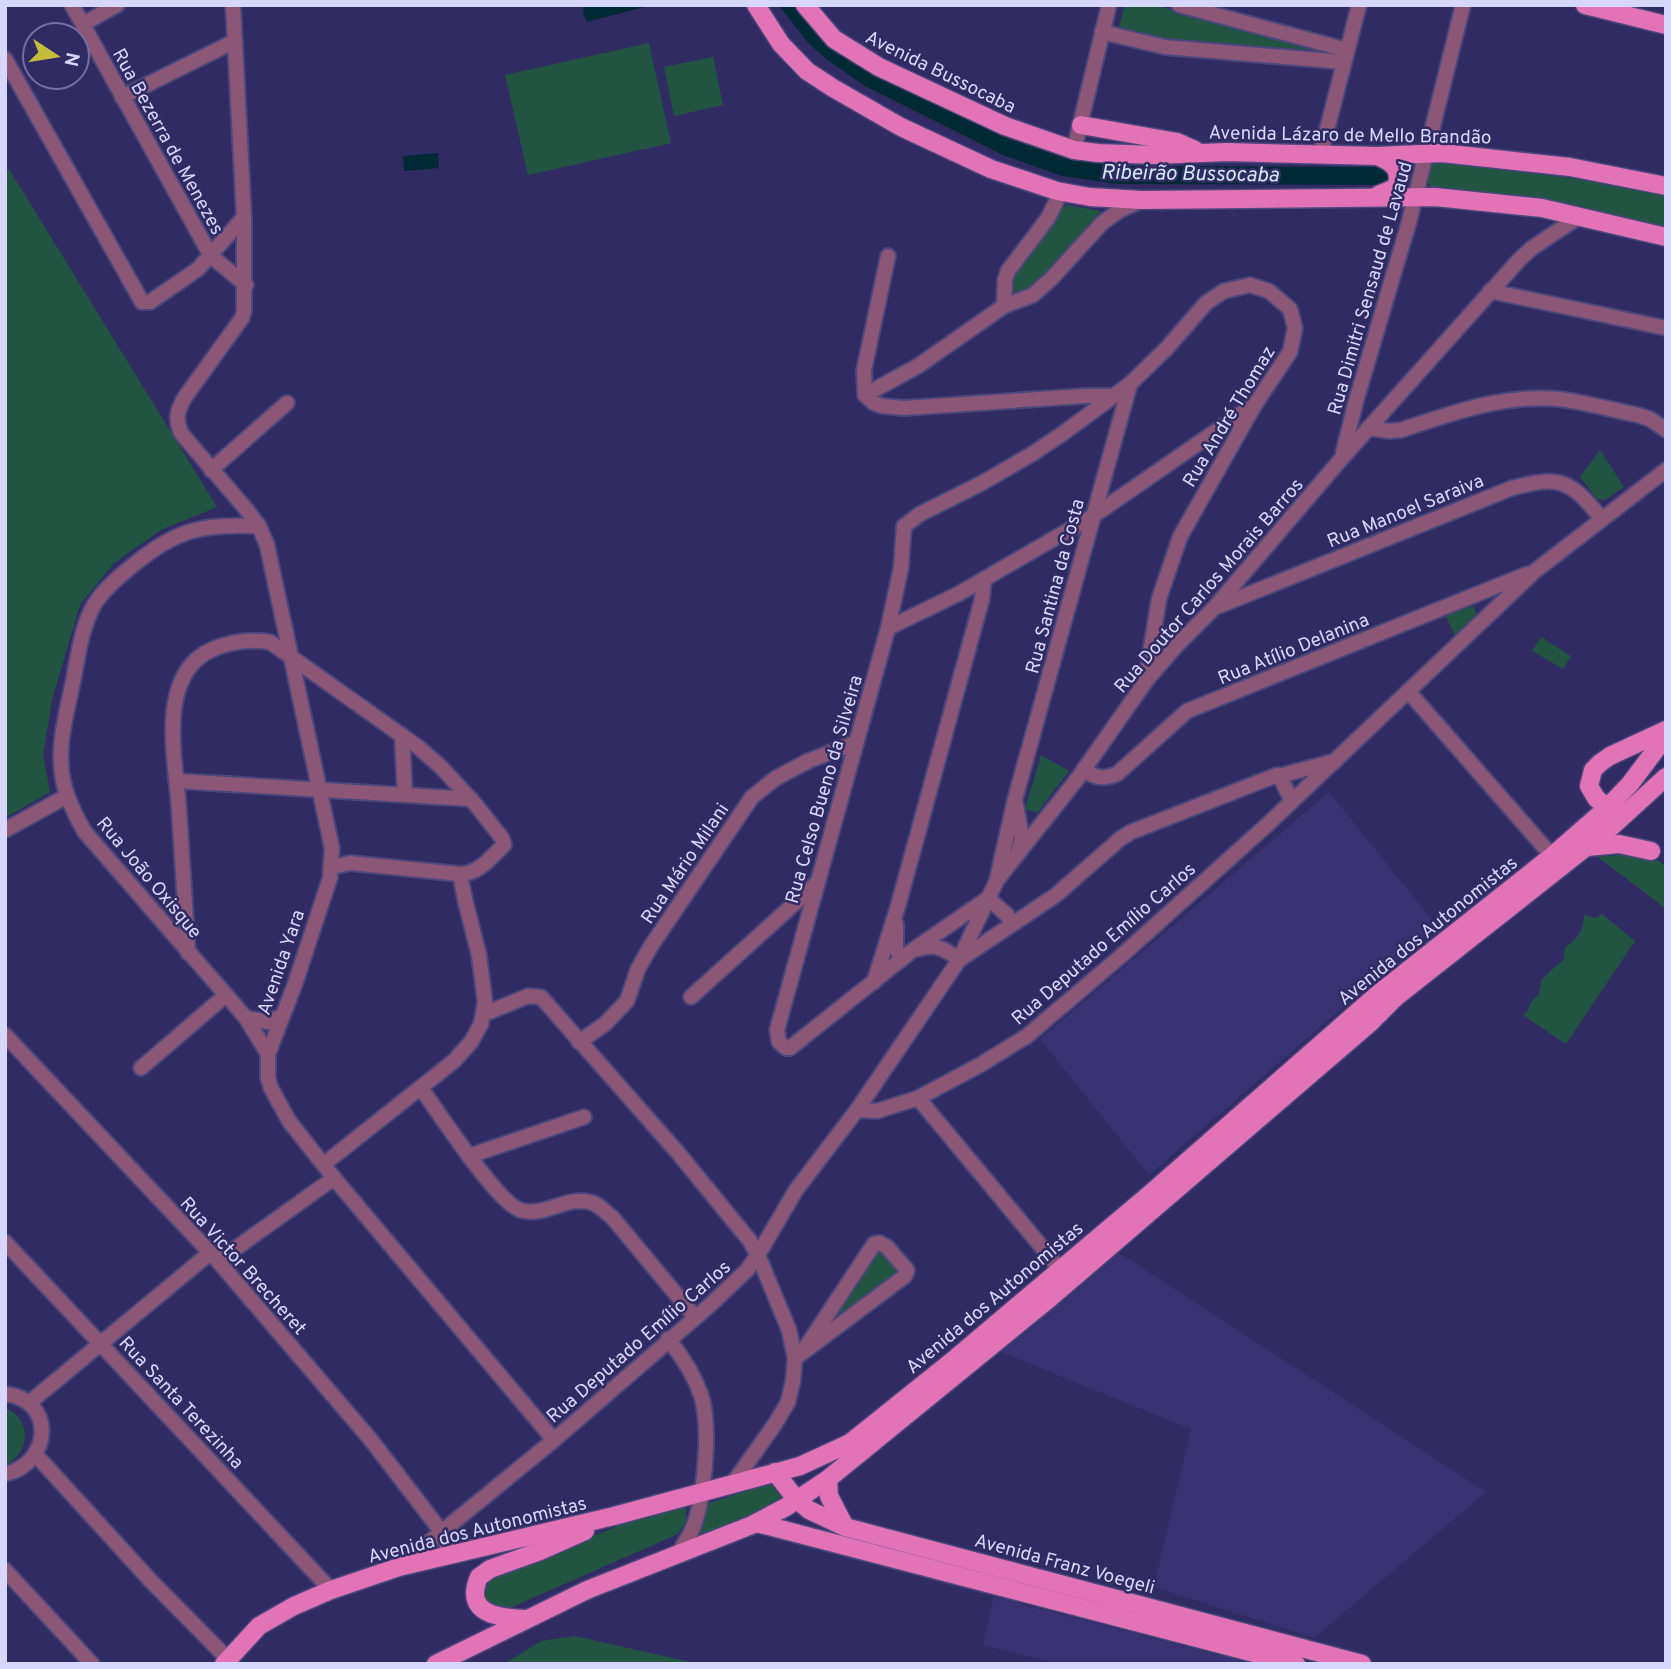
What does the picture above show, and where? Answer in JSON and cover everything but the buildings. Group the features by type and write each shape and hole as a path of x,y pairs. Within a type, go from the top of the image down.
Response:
{"main road":[{"path":"756,5 781,44 807,71 833,89 901,127 991,169 1061,192 1142,200 1292,200 1415,196 1503,202 1580,216 1666,237"},
{"name":"Avenida Bussocaba","path":"805,5 834,39 879,67 1004,126 1074,150"},
{"path":"1585,5 1666,25"},
{"path":"1081,125 1177,142 1198,152"},
{"name":"Avenida Lázaro de Mello Brandão","path":"1074,150 1156,155 1198,152 1377,156 1426,153 1536,162 1666,186"},
{"path":"1375,197 1395,188 1399,178 1393,165 1377,156"},
{"path":"1613,814 1596,798 1589,786 1593,769 1610,756 1666,730"},
{"name":"Avenida dos Autonomistas","path":"436,1664 587,1590 757,1522 828,1479 1050,1298 1370,1023 1396,997 1587,847 1666,736"},
{"name":"Avenida dos Autonomistas","path":"226,1661 259,1626 294,1606 331,1590 399,1567 614,1516 800,1466 850,1443 951,1362 1242,1114 1378,994 1552,856 1666,777"},
{"path":"1587,847 1619,844 1651,851"},
{"name":"Avenida Franz Voegeli","path":"775,1472 808,1510 845,1527 1362,1664"},
{"path":"828,1479 829,1496 845,1527"},
{"path":"525,1619 485,1612 478,1605 476,1598 479,1577 490,1569 540,1551 614,1516"},
{"name":"Avenida Franz Voegeli","path":"757,1522 1296,1664"},
{"path":"904,1562 909,1544"}],"street":[{"name":"Rua Bezerra de Menezes","path":"72,5 81,21"},
{"path":"88,21 117,5"},
{"path":"233,5 246,285"},
{"path":"1074,150 1109,5"},
{"path":"1179,5 1313,41 1346,56"},
{"path":"1321,153 1359,5"},
{"name":"Rua Dimitri Sensaud de Lavaud","path":"1342,458 1415,196 1463,5"},
{"path":"1102,32 1165,47 1310,58 1346,56"},
{"name":"Rua Bezerra de Menezes","path":"91,39 211,256 246,285"},
{"path":"122,97 235,41"},
{"path":"1310,58 1313,41"},
{"path":"5,59 139,300 150,302 198,269 244,217"},
{"path":"1004,306 1005,280 1009,271 1048,218 1061,192"},
{"path":"865,394 918,366 1004,306 1016,303 1040,290 1102,223 1120,210 1142,200"},
{"name":"Rua Doutor Carlos Morais Barros","path":"959,960 997,880 1084,769 1146,681 1214,608 1490,291 1532,248 1580,216"},
{"path":"888,256 864,370 865,394 874,403 904,408 1111,396"},
{"name":"Avenida Yara","path":"246,285 242,318 178,410 177,424 181,433 259,526 272,563 332,848 332,867 268,1054 268,1078 275,1098 289,1121 334,1178 554,1440"},
{"name":"Rua André Thomaz","path":"902,532 909,521 1032,454 1130,384 1167,348 1206,303 1224,291 1250,285 1269,291 1286,303 1295,328 1290,352 1254,406 1188,520 1159,599 1146,681"},
{"path":"1490,291 1666,328"},
{"name":"Rua Santina da Costa","path":"997,880 1015,799 1130,384"},
{"path":"1356,401 1368,428 1389,431 1401,430 1471,407 1537,398 1559,399 1638,415 1650,419 1666,430"},
{"path":"211,470 287,403"},
{"path":"888,628 984,580 1093,516 1254,406"},
{"name":"Rua Deputado Emílio Carlos","path":"399,1567 554,1440 734,1283 758,1255 796,1190 857,1110 877,1111 918,1098 1027,1036 1121,956 1292,801 1535,571 1666,470"},
{"name":"Rua Manoel Saraiva","path":"1214,608 1512,488 1538,481 1563,482 1583,495 1602,519"},
{"name":"Rua João Oxisque","path":"259,526 209,526 181,533 154,547 112,583 94,605 84,630 61,738 60,764 67,796 83,831 246,1018 268,1054"},
{"name":"Rua Celso Bueno da Silveira","path":"874,982 790,1048 779,1042 777,1030 888,628 901,568 902,532"},
{"name":"Rua Atílio Delanina","path":"1084,769 1092,776 1110,777 1117,774 1187,711 1535,571"},
{"path":"874,982 898,906 982,599 984,580"},
{"path":"1485,591 1498,607"},
{"name":"Rua André Thomaz","path":"1159,599 1158,628 1162,641 1168,645 1177,645"},
{"path":"188,953 173,743 174,704 182,680 193,664 208,652 226,644 253,639 270,642 290,653 441,767 498,832 504,845 477,870 468,874 351,863 332,867"},
{"path":"1408,691 1552,856"},
{"path":"402,735 405,795"},
{"name":"Rua Mário Milani","path":"579,1042 605,1024 626,1001 638,969 651,946 752,797 776,778 808,761 855,743"},
{"path":"857,1110 959,960 1056,895 1120,839 1131,832 1279,776 1335,761"},
{"path":"1279,776 1292,801"},
{"path":"177,781 471,799"},
{"path":"5,830 67,796"},
{"name":"Rua Santina da Costa","path":"1015,799 1022,838 1016,857"},
{"path":"1018,818 1045,821"},
{"path":"332,848 351,863"},
{"path":"324,1164 454,1061 471,1042 484,1014 480,955 460,874"},
{"path":"691,997 817,883"},
{"path":"874,982 945,926 988,898 1007,915 1012,924"},
{"path":"898,906 896,949 908,955"},
{"path":"940,947 940,937 945,926"},
{"path":"908,955 926,946 940,947 959,960"},
{"path":"141,1068 226,995"},
{"path":"484,1014 528,996 538,995 714,1195 758,1255 799,1355"},
{"path":"246,1018 268,1022 282,1016"},
{"name":"Rua Victor Brecheret","path":"5,1035 214,1257 371,1440 442,1531"},
{"path":"421,1088 502,1197 517,1209 534,1212 582,1201 598,1206 611,1217 695,1317"},
{"path":"918,1098 1060,1269"},
{"path":"469,1156 584,1117"},
{"path":"29,1403 100,1343 214,1257 334,1178"},
{"name":"Rua Santa Terezinha","path":"5,1242 331,1590"},
{"path":"733,1483 788,1402 799,1355 874,1244 880,1243 887,1247 907,1270 905,1276 799,1355"},
{"path":"668,1339 690,1371 701,1395 706,1416 701,1492 692,1529 679,1553"},
{"path":"5,1394 29,1403 36,1412 43,1434 36,1455 21,1468 5,1474"},
{"path":"36,1455 226,1661"},
{"path":"442,1531 446,1544 459,1552"},
{"path":"8,1579 92,1664"}],"shaded area":[{"path":"1329,792 1437,926 1149,1175 1040,1039"},
{"path":"1119,1253 1486,1492 1314,1638 1154,1587 1191,1429 1001,1352"},
{"path":"994,1597 1254,1664 1059,1664 983,1645"}],"green space":[{"path":"1125,5 1154,5 1306,46 1307,49 1305,53 1165,43 1118,30"},
{"path":"649,43 671,143 528,175 505,75"},
{"path":"713,57 723,105 674,116 664,67"},
{"path":"1436,162 1587,180 1666,196 1666,228 1543,202 1433,190 1426,179 1427,169"},
{"path":"9,169 217,507 161,530 114,563 80,605 52,700 43,754 50,792 5,818 5,171"},
{"path":"1066,205 1101,211 1032,291 1012,300 1010,288 1019,262 1037,236"},
{"path":"1600,450 1624,487 1605,500 1597,499 1580,477"},
{"path":"1473,606 1478,617 1456,637 1445,615"},
{"path":"1541,637 1571,656 1563,669 1532,651"},
{"path":"1041,755 1069,771 1037,813 1025,809"},
{"path":"1646,852 1666,866 1666,909 1598,857"},
{"path":"1602,914 1635,941 1566,1044 1523,1015 1539,994 1542,979 1564,959 1565,948 1579,934 1584,915 1596,918"},
{"path":"878,1247 900,1272 825,1324"},
{"path":"5,1408 20,1420 25,1436 20,1453 5,1465"},
{"path":"778,1481 781,1500 697,1541 709,1503"},
{"path":"676,1502 686,1509 686,1521 678,1534 503,1611 486,1603 484,1592 491,1578"},
{"path":"575,1636 694,1664 504,1664 541,1641"}],"water":[{"path":"584,5 652,5 587,22 583,13"},
{"path":"438,153 439,168 404,171 403,156"}],"waterway":[{"name":"Ribeirão Bussocaba","path":"790,5 815,37 871,79 1007,147 1064,167 1118,175 1387,176"}]}
